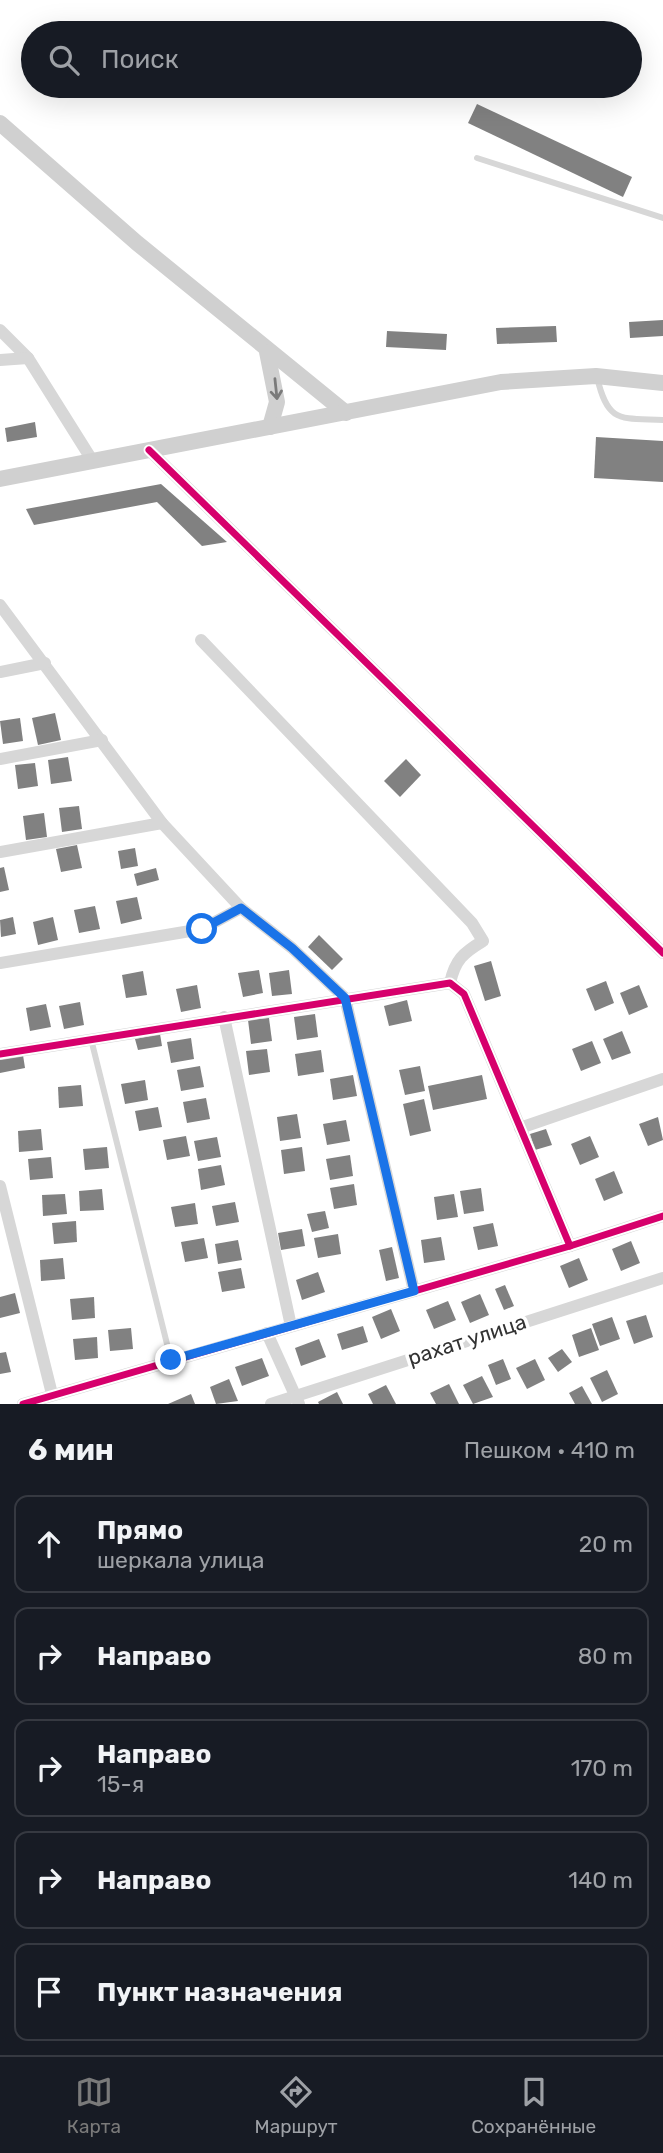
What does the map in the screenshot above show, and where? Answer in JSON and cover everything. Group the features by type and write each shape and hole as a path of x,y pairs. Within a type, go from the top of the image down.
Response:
{"main road":[{"path":"0,123 136,243 267,352 346,413"},
{"path":"267,352 277,402 270,427"},
{"path":"0,479 501,382 596,376 663,383"}],"street":[{"path":"0,330 28,358 92,460"},
{"path":"0,360 28,358"},
{"path":"149,450 663,953"},
{"path":"0,605 162,823 241,908 292,948 345,998 414,1291"},
{"path":"201,640 472,923 483,941 462,953 454,963 450,983"},
{"path":"0,672 45,663"},
{"path":"0,759 102,740"},
{"path":"0,852 162,823"},
{"path":"0,963 202,929 241,908"},
{"path":"0,1054 450,983 464,993 570,1246"},
{"path":"224,1017 292,1326"},
{"path":"520,1128 663,1079"},
{"path":"0,1186 52,1394"},
{"path":"23,1404 570,1246 663,1216"},
{"name":"рахат улица","path":"271,1404 297,1400 663,1278"},
{"path":"267,1333 297,1400"}],"lane":[{"path":"477,158 663,218"},
{"path":"596,376 608,410 617,416 663,420"},
{"path":"90,1038 171,1360"}],"building":[{"path":"477,104 632,177 623,197 468,123"},
{"path":"663,320 663,336 630,338 629,322"},
{"path":"556,326 557,342 497,344 496,328"},
{"path":"387,331 447,334 446,350 386,347"},
{"path":"35,422 37,437 7,442 5,428"},
{"path":"596,437 663,441 663,482 594,478"},
{"path":"161,484 227,542 202,546 157,502 34,525 26,509"},
{"path":"55,713 61,740 38,745 32,718"},
{"path":"20,718 23,741 3,744 0,721"},
{"path":"68,757 72,781 51,784 48,760"},
{"path":"406,759 421,775 400,797 384,781"},
{"path":"35,763 38,786 18,789 15,765"},
{"path":"79,806 82,829 62,832 59,808"},
{"path":"44,813 47,837 26,840 23,816"},
{"path":"77,845 82,868 61,872 56,849"},
{"path":"135,848 138,866 121,869 118,851"},
{"path":"4,867 9,890 0,892 0,868"},
{"path":"156,868 159,880 137,886 134,874"},
{"path":"137,897 142,919 121,924 116,901"},
{"path":"95,906 100,929 79,933 74,910"},
{"path":"13,917 16,934 1,937 0,920"},
{"path":"53,917 58,940 38,945 33,922"},
{"path":"319,935 343,959 332,970 308,947"},
{"path":"491,961 501,996 485,1001 474,966"},
{"path":"259,970 263,993 243,997 238,973"},
{"path":"289,970 292,994 272,996 269,973"},
{"path":"143,971 147,995 126,998 122,975"},
{"path":"606,981 614,1003 595,1011 586,989"},
{"path":"197,985 201,1008 181,1012 176,989"},
{"path":"639,985 648,1007 629,1015 620,993"},
{"path":"407,1000 412,1021 389,1026 384,1006"},
{"path":"80,1002 84,1025 64,1029 59,1006"},
{"path":"46,1004 51,1027 30,1031 26,1008"},
{"path":"315,1014 318,1037 297,1040 294,1017"},
{"path":"269,1018 272,1041 251,1044 248,1020"},
{"path":"622,1031 631,1053 612,1060 603,1039"},
{"path":"160,1034 162,1046 138,1050 135,1039"},
{"path":"191,1038 194,1059 171,1063 167,1042"},
{"path":"592,1041 601,1063 581,1071 572,1049"},
{"path":"267,1049 270,1072 249,1075 246,1051"},
{"path":"321,1050 324,1072 298,1076 295,1054"},
{"path":"23,1055 25,1068 0,1073 0,1059"},
{"path":"200,1066 204,1087 181,1091 177,1070"},
{"path":"420,1066 425,1091 405,1095 399,1070"},
{"path":"353,1075 357,1096 333,1100 330,1079"},
{"path":"482,1075 487,1099 433,1110 428,1086"},
{"path":"145,1080 148,1100 125,1104 121,1084"},
{"path":"81,1085 83,1106 59,1108 58,1087"},
{"path":"206,1098 210,1119 187,1123 183,1102"},
{"path":"424,1099 431,1131 410,1136 403,1104"},
{"path":"158,1107 162,1127 139,1131 135,1111"},
{"path":"297,1114 301,1138 280,1141 277,1117"},
{"path":"658,1117 663,1140 648,1146 639,1124"},
{"path":"346,1120 350,1141 327,1145 323,1124"},
{"path":"41,1129 43,1150 19,1152 18,1131"},
{"path":"546,1129 552,1145 535,1150 530,1134"},
{"path":"186,1136 190,1156 167,1160 163,1140"},
{"path":"590,1136 599,1157 580,1165 571,1144"},
{"path":"217,1137 221,1157 198,1161 194,1141"},
{"path":"107,1147 109,1168 85,1170 83,1149"},
{"path":"302,1147 305,1171 284,1174 281,1150"},
{"path":"350,1155 353,1176 330,1180 326,1159"},
{"path":"51,1157 53,1178 30,1180 28,1159"},
{"path":"221,1165 225,1185 201,1190 198,1169"},
{"path":"614,1171 623,1193 604,1201 595,1179"},
{"path":"354,1184 357,1205 334,1209 330,1188"},
{"path":"481,1188 484,1211 464,1214 460,1191"},
{"path":"102,1189 104,1210 80,1211 79,1191"},
{"path":"65,1194 67,1214 43,1216 42,1195"},
{"path":"454,1194 458,1217 437,1220 434,1197"},
{"path":"235,1202 239,1222 216,1226 212,1206"},
{"path":"195,1203 198,1224 175,1227 171,1207"},
{"path":"325,1211 329,1228 312,1232 307,1214"},
{"path":"76,1221 77,1242 54,1244 52,1223"},
{"path":"493,1223 498,1246 478,1250 473,1227"},
{"path":"302,1229 305,1246 281,1250 278,1233"},
{"path":"338,1234 341,1254 318,1258 314,1238"},
{"path":"441,1237 445,1260 424,1263 421,1240"},
{"path":"204,1238 208,1258 185,1262 181,1242"},
{"path":"238,1240 242,1260 218,1264 215,1244"},
{"path":"631,1241 640,1263 621,1271 612,1249"},
{"path":"392,1247 399,1278 386,1281 379,1250"},
{"path":"63,1258 65,1279 41,1281 40,1260"},
{"path":"579,1258 588,1280 569,1288 560,1266"},
{"path":"241,1268 245,1288 222,1292 218,1272"},
{"path":"318,1272 325,1292 302,1300 296,1280"},
{"path":"505,1285 514,1306 504,1310 495,1289"},
{"path":"15,1293 20,1313 0,1318 0,1297"},
{"path":"480,1294 489,1315 470,1323 461,1302"},
{"path":"94,1297 95,1318 72,1320 70,1299"},
{"path":"448,1301 456,1320 434,1329 426,1310"},
{"path":"391,1309 400,1331 381,1339 372,1317"},
{"path":"646,1315 653,1337 634,1344 626,1321"},
{"path":"612,1317 620,1339 600,1346 592,1324"},
{"path":"363,1326 368,1342 342,1350 337,1334"},
{"path":"131,1328 133,1349 110,1351 108,1330"},
{"path":"591,1328 599,1350 579,1357 572,1335"},
{"path":"97,1337 98,1358 75,1360 73,1339"},
{"path":"319,1339 326,1357 301,1366 295,1348"},
{"path":"562,1349 572,1362 558,1372 548,1358"},
{"path":"6,1352 11,1372 0,1374 0,1353"},
{"path":"262,1358 269,1376 242,1386 235,1367"},
{"path":"503,1359 511,1379 496,1385 488,1365"},
{"path":"535,1359 545,1380 527,1389 516,1368"},
{"path":"607,1370 618,1394 602,1402 590,1378"},
{"path":"482,1376 493,1397 473,1404 463,1385"},
{"path":"229,1379 238,1401 216,1404 210,1387"},
{"path":"449,1384 459,1404 436,1404 430,1393"},
{"path":"386,1385 396,1404 373,1404 368,1394"},
{"path":"582,1386 592,1404 575,1404 569,1393"},
{"path":"337,1392 343,1404 319,1404 318,1402"},
{"path":"191,1394 195,1404 168,1404"}],"cycle path":[{"path":"149,450 663,953"},
{"path":"0,1054 450,983 464,994 570,1246"},
{"path":"23,1404 570,1246 663,1216"}],"route":[{"path":"171,1360 414,1291 345,998 292,948 241,908 224,920 202,929"}]}
